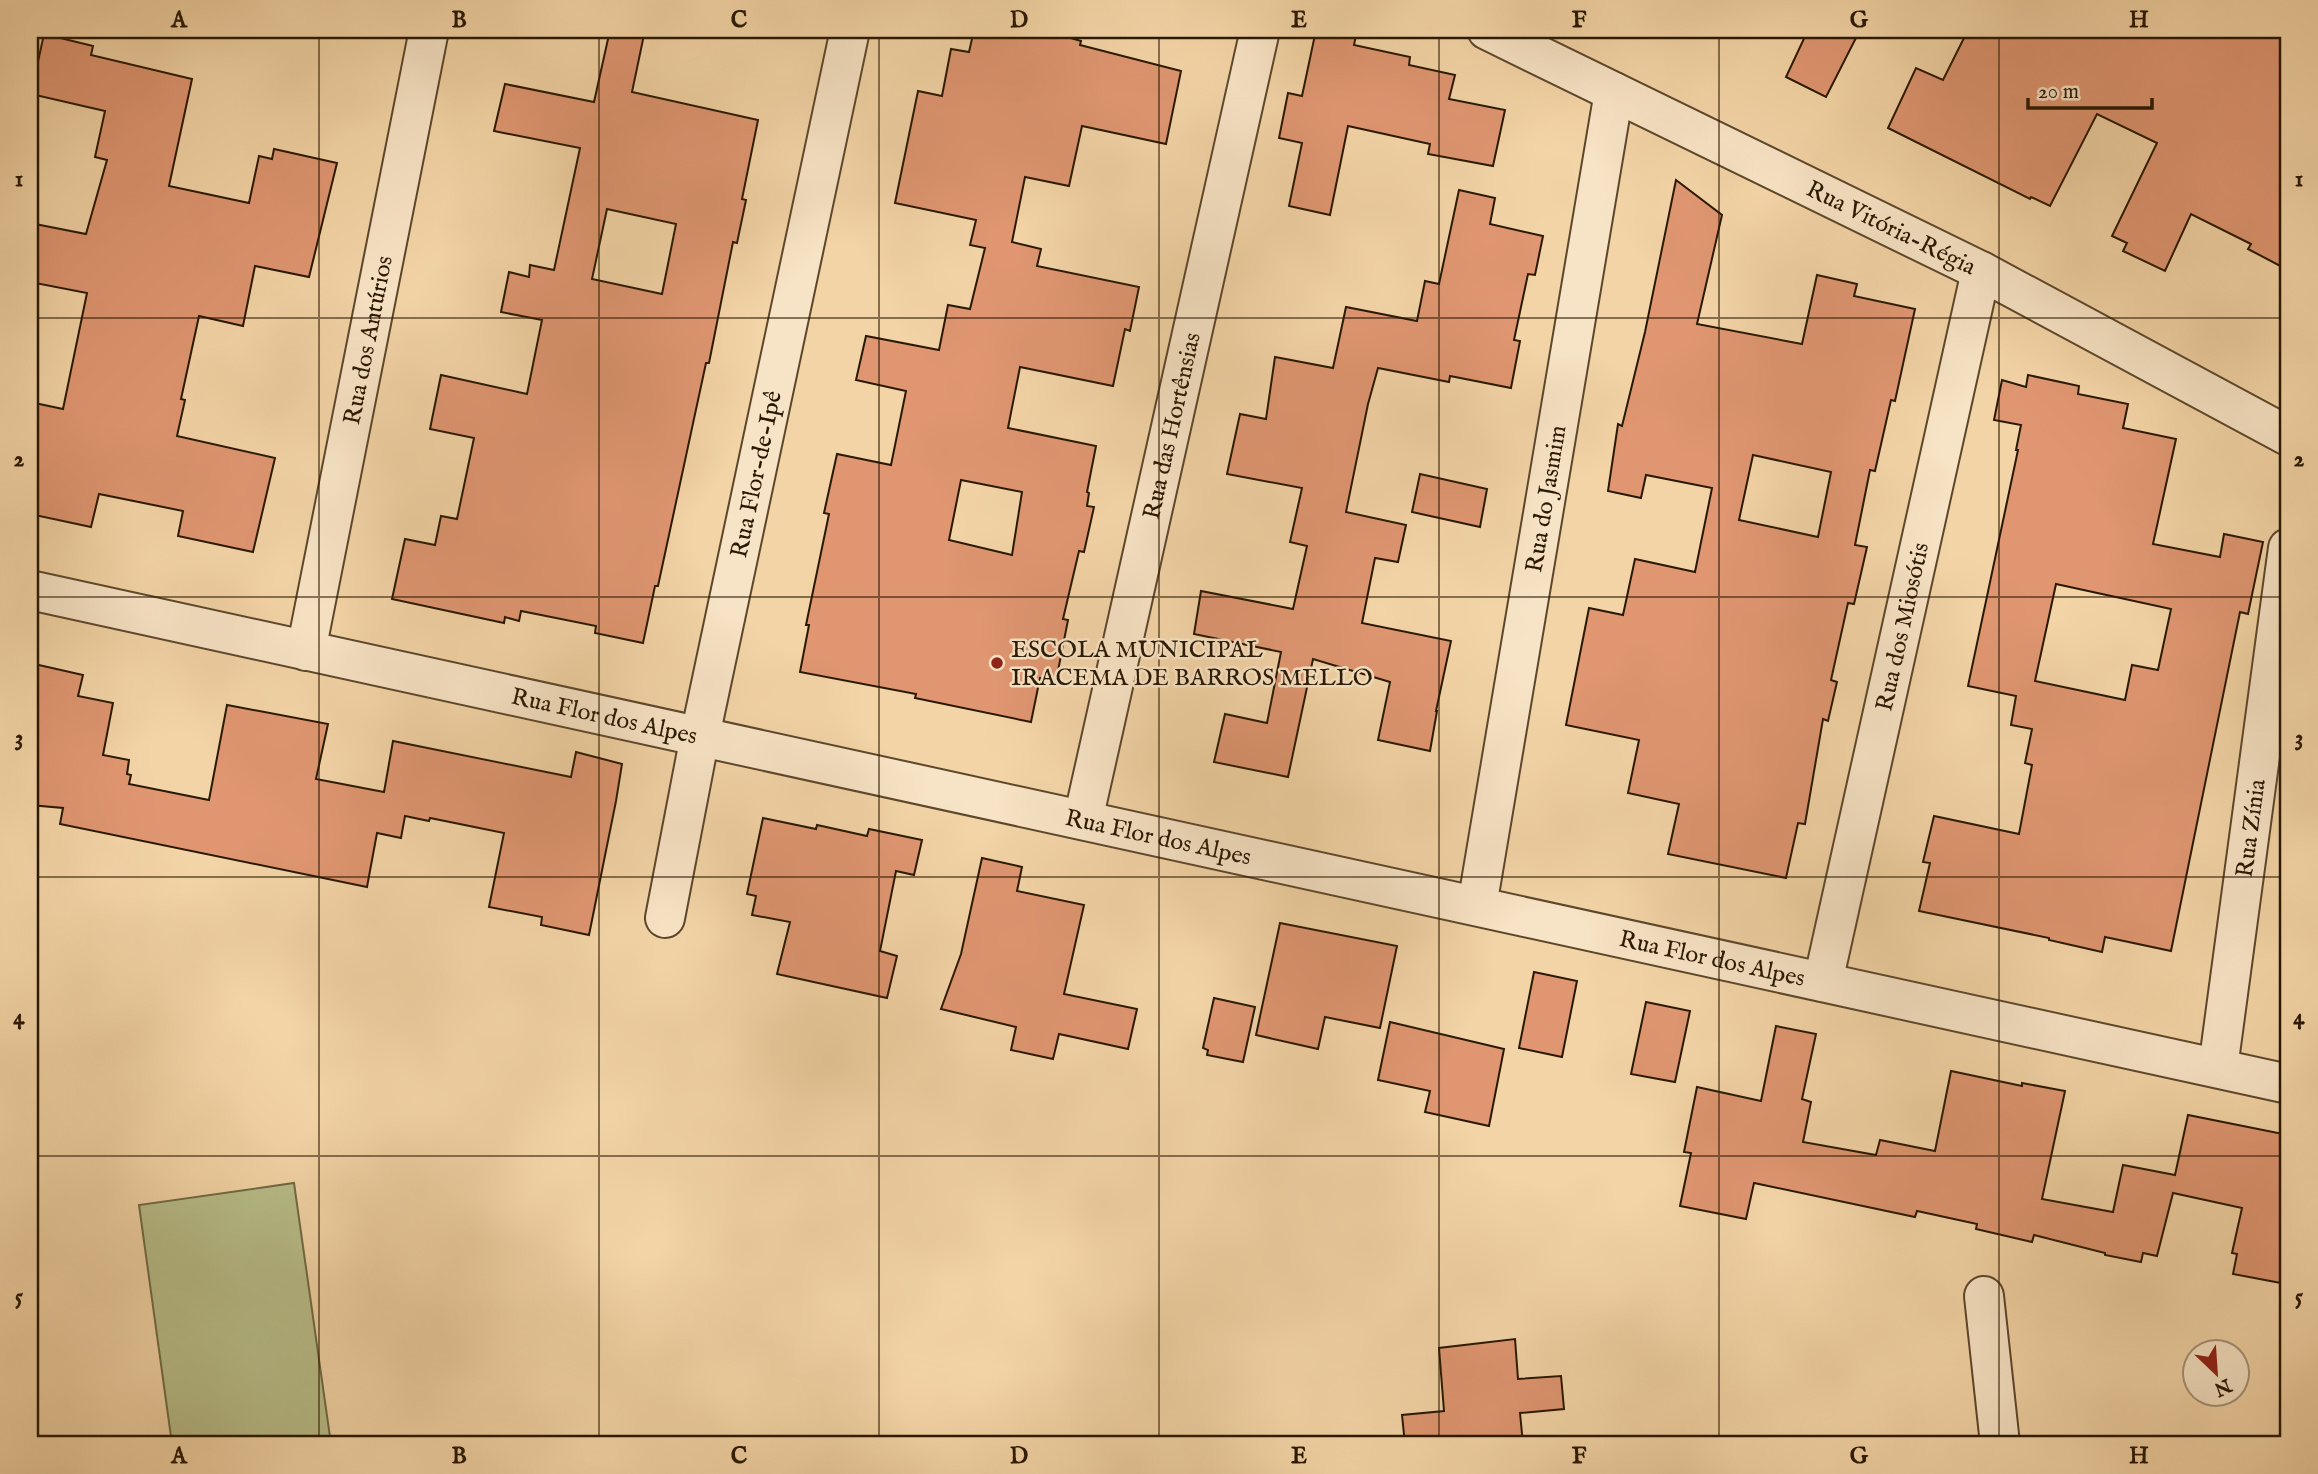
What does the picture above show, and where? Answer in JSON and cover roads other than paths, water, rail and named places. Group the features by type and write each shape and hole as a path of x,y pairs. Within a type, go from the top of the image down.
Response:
{"street":[{"name":"Rua dos Antúrios","path":"306,651 429,30"},
{"name":"Rua Flor-de-Ipê","path":"665,918 700,736 849,30"},
{"name":"Rua das Hortênsias","path":"1083,820 1260,30"},
{"name":"Rua Vitória-Régia","path":"1487,30 1981,271 2288,436"},
{"name":"Rua do Jasmim","path":"1477,906 1614,92"},
{"name":"Rua dos Miosótis","path":"1823,982 1981,271"},
{"name":"Rua Zínia","path":"2218,1068 2288,548"},
{"name":"Rua Flor dos Alpes","path":"30,590 2288,1084"},
{"path":"1984,1296 2000,1444"}],"place":[{"name":"ESCOLA MUNICIPAL IRACEMA DE BARROS MELLO","path":"997,663"}]}
